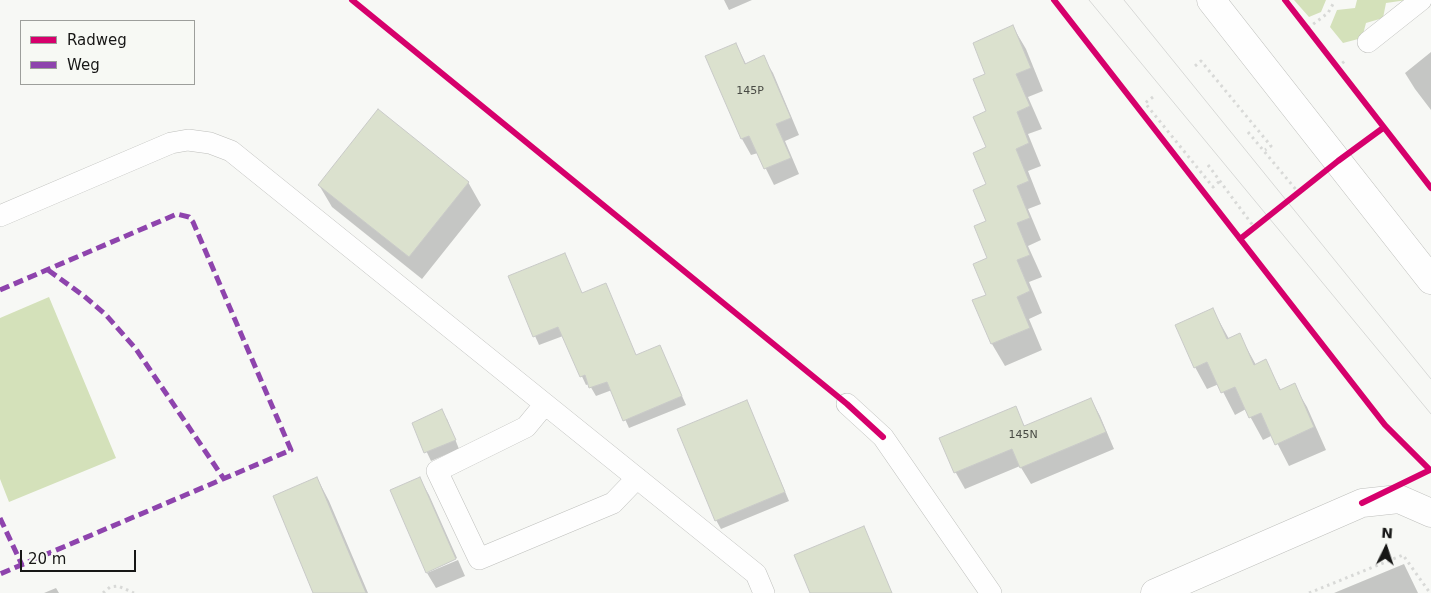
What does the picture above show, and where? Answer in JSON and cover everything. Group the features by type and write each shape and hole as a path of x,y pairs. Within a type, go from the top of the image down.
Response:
{"main road":[{"path":"1211,0 1431,280"},
{"path":"1155,593 1362,503 1400,499 1431,513"}],"lane":[{"path":"1368,42 1421,0"},
{"path":"0,216 171,143 188,140 210,143 230,151 756,574 764,593"},
{"path":"545,404 526,427 437,471 479,559 613,503 637,478"},
{"path":"847,404 883,437 991,593"}],"path":[{"path":"1308,28 1328,13 1333,4"},
{"path":"1195,66 1201,60 1271,146 1265,150"},
{"path":"1153,97 1145,103 1213,187 1220,181"},
{"path":"1248,132 1265,150 1298,192"},
{"path":"1208,165 1254,228"},
{"path":"1309,593 1403,555 1430,593"},
{"path":"103,593 110,587 118,586 134,593"}],"green space":[{"path":"1294,0 1326,0 1321,12 1309,17"},
{"path":"1357,0 1407,0 1386,3 1383,18 1366,23 1362,38 1343,43 1330,27 1337,10 1355,8"},
{"path":"49,297 116,458 9,502 0,479 0,318"}],"building":[{"path":"1013,25 1031,68 1016,74 1030,106 1017,112 1029,143 1016,149 1029,181 1017,186 1030,218 1017,223 1030,255 1017,260 1030,291 1017,297 1030,328 991,344 972,300 986,295 973,264 987,258 974,226 986,221 973,190 986,184 973,153 986,147 973,117 986,111 973,79 985,74 973,43"},
{"path":"736,43 745,64 764,55 791,118 776,124 791,158 764,169 749,136 741,139 705,56"},
{"path":"378,109 469,182 409,257 318,185"},
{"path":"565,253 582,293 606,283 636,355 660,345 682,396 623,421 607,382 589,388 585,375 580,377 558,327 533,337 508,276"},
{"path":"1213,308 1227,339 1240,333 1254,365 1266,359 1280,390 1295,383 1314,427 1275,445 1261,413 1249,418 1235,387 1221,393 1207,362 1194,368 1175,325"},
{"path":"1091,398 1106,432 1020,468 1012,449 954,473 939,438 1016,406 1024,426"},
{"path":"747,400 785,492 715,521 677,429"},
{"path":"442,409 456,440 424,453 412,423"},
{"path":"317,477 366,593 313,593 273,496"},
{"path":"420,477 456,559 426,573 390,490"},
{"path":"864,526 892,593 810,593 794,555"}],"tram line":[{"path":"1089,0 1431,414"},
{"path":"1124,0 1431,379"}],"marked path":[{"path":"0,290 177,214 189,217 193,222 291,450 0,574"},
{"path":"48,270 84,296 106,315 136,349 224,479"},
{"path":"0,518 22,565"}],"cycle path":[{"path":"352,0 847,404 883,437"},
{"path":"1054,0 1385,425 1430,470 1362,503"},
{"path":"1285,0 1431,188"},
{"path":"1240,239 1338,161 1383,128"}]}
